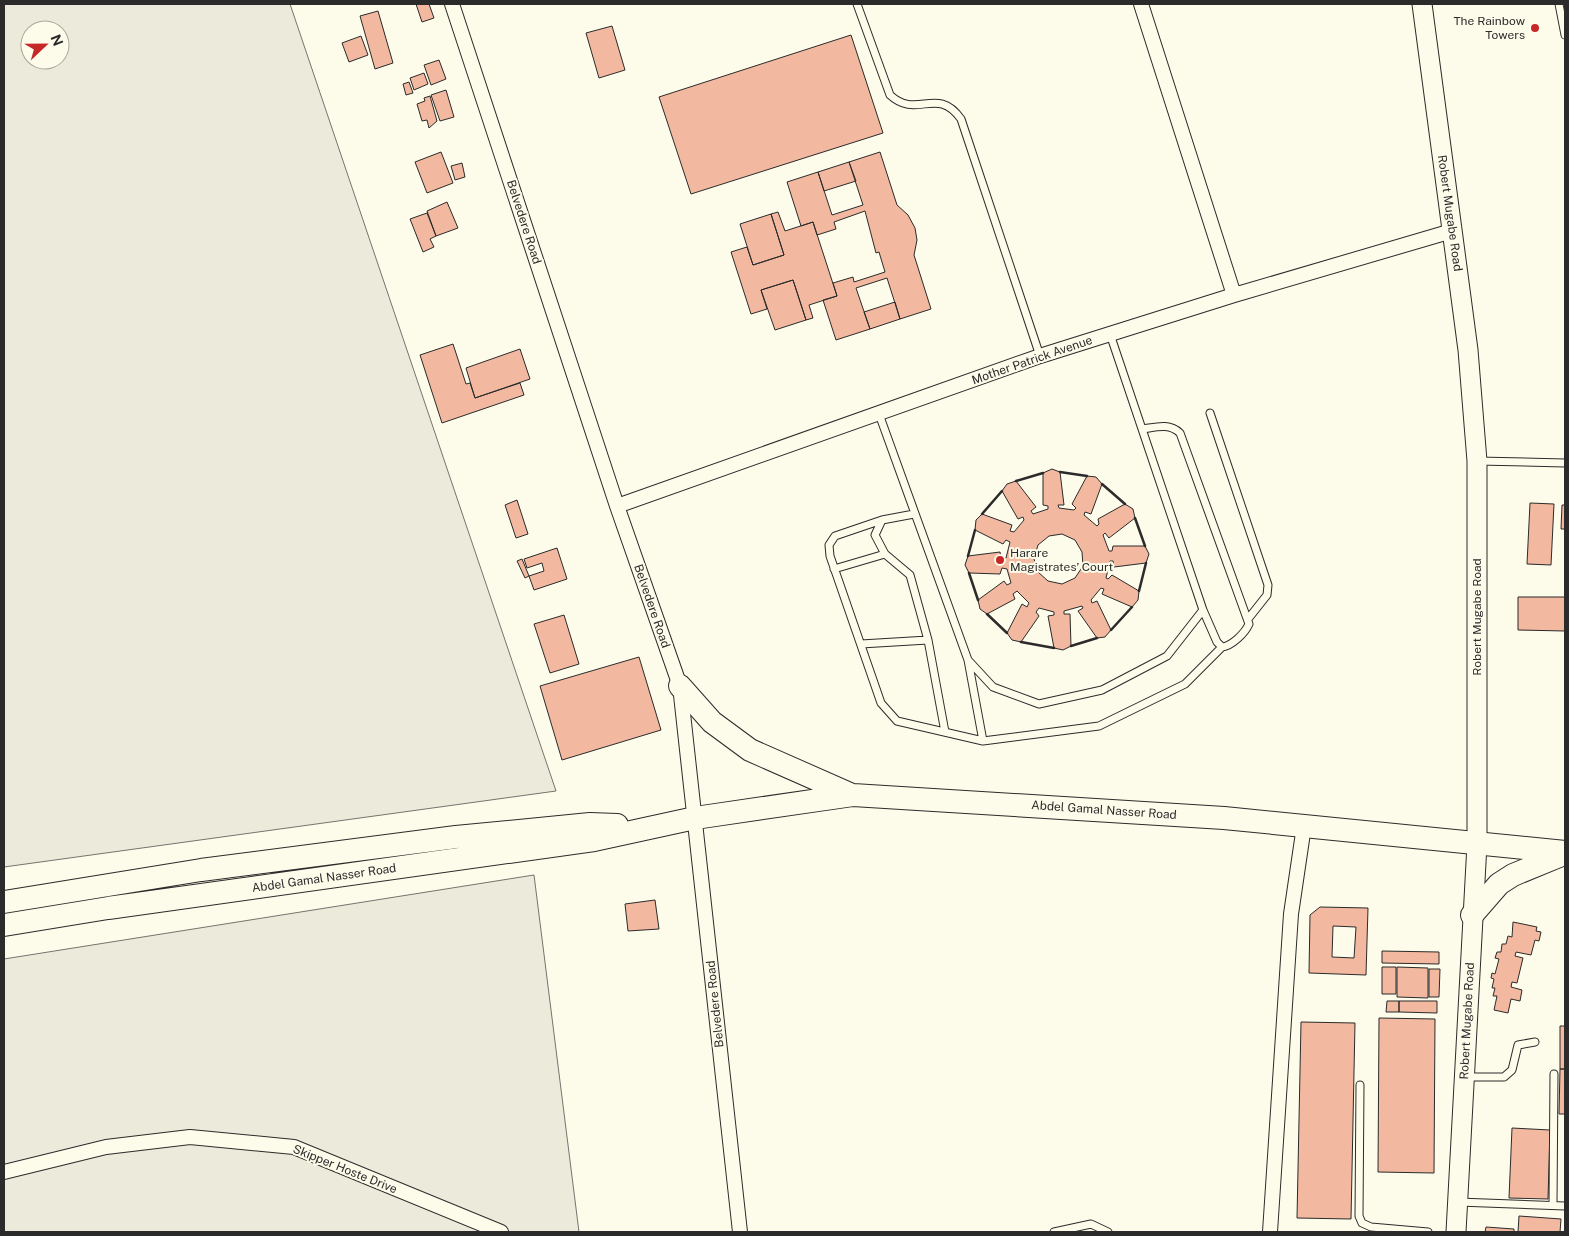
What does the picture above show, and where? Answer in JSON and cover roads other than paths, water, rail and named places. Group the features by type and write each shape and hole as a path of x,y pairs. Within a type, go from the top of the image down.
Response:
{"highway":[{"path":"680,686 712,722 750,750 853,795"},
{"name":"Abdel Gamal Nasser Road","path":"4,925 108,908 594,840 695,818 853,795 1205,817 1565,852"},
{"name":"Abdel Gamal Nasser Road","path":"4,902 201,870 456,837 590,824 643,828"},
{"path":"1472,915 1499,884 1513,875 1565,852"}],"main road":[{"name":"Robert Mugabe Road","path":"1422,4 1468,350 1477,461 1477,844 1456,1232"}],"street":[{"name":"Belvedere Road","path":"452,4 617,506 680,686 740,1232"},
{"path":"1141,4 1234,295"},
{"name":"Mother Patrick Avenue","path":"617,506 1040,356 1234,295 1452,231"},
{"path":"1270,1232 1291,914 1304,826"},
{"name":"Skipper Hoste Drive","path":"4,1172 106,1147 190,1136 294,1147 501,1232"}],"lane":[{"path":"857,4 890,95 899,103 909,106 943,102 953,108 961,119 1040,356"},
{"path":"1559,4 1565,35"},
{"path":"1110,334 1144,429 1203,610 1217,642 1222,647"},
{"path":"1210,413 1268,585 1267,595 1248,619"},
{"path":"879,414 968,660 983,741"},
{"path":"914,514 882,520 835,536 829,545 834,569 881,703 897,721 983,741 1099,726 1184,684 1222,647 1227,646 1246,630 1249,624 1180,433 1174,428 1167,426 1144,429"},
{"path":"1477,461 1565,463"},
{"path":"882,520 875,535 885,554 910,575 928,640 945,732"},
{"path":"834,569 885,554"},
{"path":"968,660 993,688 1039,704 1102,690 1167,656 1203,610"},
{"path":"861,644 928,640"},
{"path":"1464,1077 1504,1078 1512,1070 1518,1045 1535,1042"},
{"path":"1553,1205 1554,1074"},
{"path":"1360,1085 1359,1216 1362,1223 1371,1227 1428,1232"},
{"path":"1457,1202 1565,1206"},
{"path":"1054,1232 1091,1224 1108,1232"}],"place":[{"name":"The Rainbow Towers","path":"1535,28"},
{"name":"Harare Magistrates’ Court","path":"1000,560"}]}
